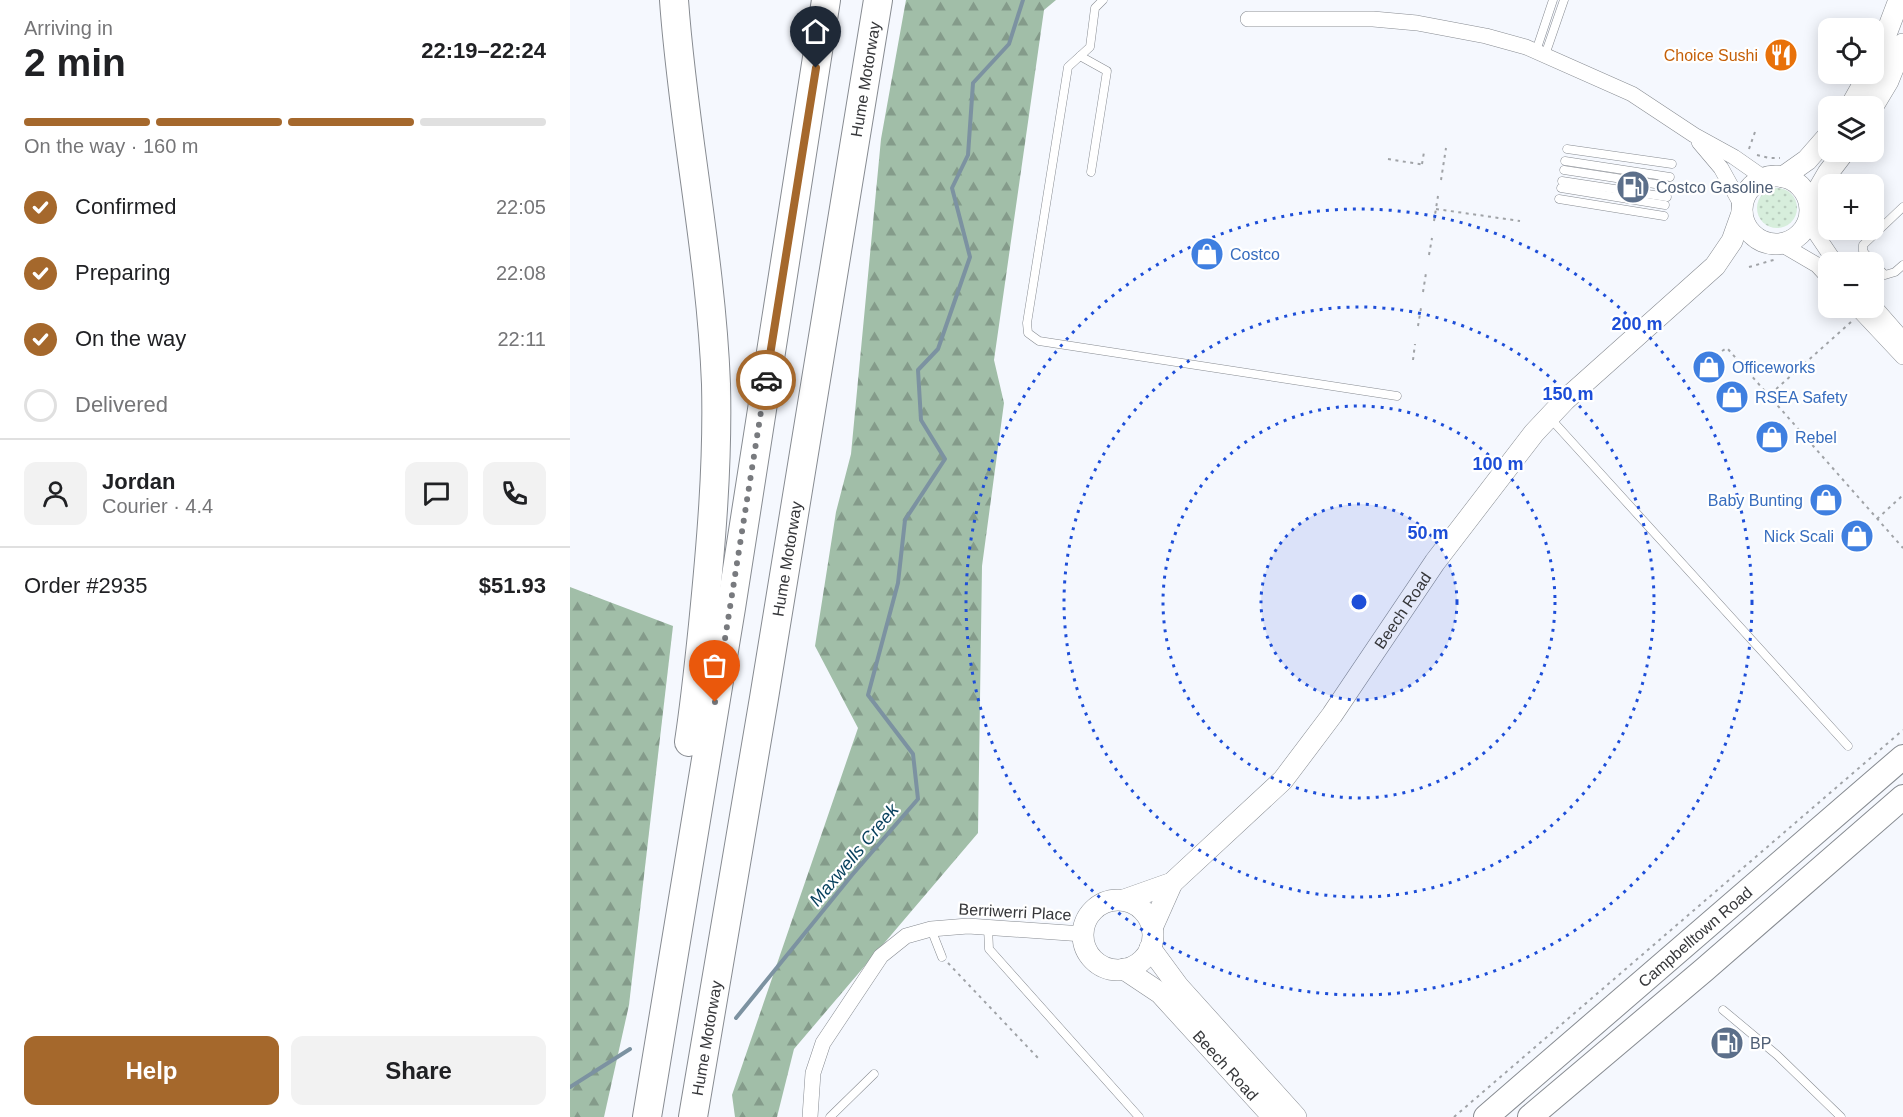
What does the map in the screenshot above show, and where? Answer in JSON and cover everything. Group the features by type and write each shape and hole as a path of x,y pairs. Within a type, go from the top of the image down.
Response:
{"highway":[{"path":"668,986 670,876 693,717 706,595 716,450 716,384 712,323 686,124 674,0"},
{"path":"646,1117 731,608 826,0"},
{"name":"Hume Motorway","path":"693,1117 878,0"}],"main road":[{"path":"1884,40 1899,0"},
{"path":"1879,96 1888,81 1903,44"},
{"path":"1818,147 1807,160 1776,171 1749,189 1742,210 1746,227 1756,238 1779,249 1802,232 1828,173 1836,162"},
{"path":"1776,171 1803,189 1809,213"},
{"name":"Beech Road","path":"1124,900 1172,883 1282,780 1332,715 1435,562 1534,433 1565,400 1715,266 1732,241 1742,210"},
{"name":"Beech Road","path":"1715,266 1742,252 1779,249"},
{"name":"Campbelltown Road","path":"1486,1117 1903,757"},
{"name":"Campbelltown Road","path":"1530,1117 1903,797"},
{"name":"Beech Road","path":"1172,883 1151,938 1178,986 1296,1117"},
{"path":"1112,900 1124,900 1134,904 1149,918 1151,938 1144,958 1135,965 1124,969 1114,969 1104,967 1095,961 1084,944 1083,934 1085,922 1101,904 1112,900"},
{"name":"Beech Road","path":"1124,969 1160,993 1273,1117"}],"street":[{"path":"1248,19 1373,20 1416,23 1486,36 1540,53 1632,94 1694,135 1734,157 1776,171"},
{"path":"1694,135 1721,168 1742,210"},
{"path":"1809,213 1830,252"},
{"path":"1779,249 1818,266"},
{"path":"1884,317 1903,339"},
{"path":"1860,318 1903,357"},
{"name":"Berriwerri Place","path":"810,1117 813,1073 823,1043 881,956 906,936 931,929 968,926 1083,934"}],"lane":[{"path":"1103,0 1095,8 1089,47 1068,67 1027,322 1028,333 1039,341 1397,396"},
{"path":"1540,53 1552,0"},
{"path":"1540,53 1564,0"},
{"path":"1080,56 1107,71 1091,172"},
{"path":"1567,149 1672,164"},
{"path":"1668,186 1564,165 1670,177"},
{"path":"1562,185 1666,201"},
{"path":"1559,199 1664,216"},
{"path":"1864,252 1863,244 1903,207"},
{"path":"1884,274 1886,276 1895,272 1903,265"},
{"path":"1549,417 1848,746"},
{"path":"988,927 989,949 1139,1117"},
{"path":"931,929 942,957"},
{"path":"1723,1010 1777,1055 1841,1117"},
{"path":"830,1117 874,1074"}],"path":[{"path":"1756,129 1748,152 1769,158 1776,171"},
{"path":"1441,180 1446,148"},
{"path":"1388,159 1424,165 1424,152"},
{"path":"1434,221 1438,196"},
{"path":"1436,209 1520,221"},
{"path":"1429,255 1432,238"},
{"path":"1749,267 1775,259 1779,249"},
{"path":"1423,292 1426,273"},
{"path":"1418,326 1421,308"},
{"path":"1765,399 1850,318"},
{"path":"1413,360 1415,344"},
{"path":"1722,351 1727,348 1843,483 1903,548"},
{"path":"1877,519 1903,495"},
{"path":"1454,1117 1903,730"},
{"path":"942,957 1038,1059"}],"green space":[{"path":"906,0 1056,0 1044,10 994,360 1004,403 982,566 978,833 794,1049 777,1117 735,1117 732,1095 858,728 815,646 836,512 851,454 881,139"},
{"path":"1777,188 1785,189 1791,194 1796,200 1796,216 1791,222 1785,227 1777,228 1769,227 1763,222 1758,216 1757,208 1758,200 1763,194 1769,189"},
{"path":"570,587 673,626 629,1005 604,1117 570,1117"}],"waterway":[{"name":"Maxwells Creek","path":"736,1018 852,875 918,799 913,754 868,695 898,583 905,520 945,459 921,420 918,370 938,349 970,257 952,188 968,155 973,83 1009,44 1023,0"},
{"name":"Maxwells Creek","path":"570,1087 630,1049"}],"way so far":[{"path":"715,702 766,380"}],"place":[{"name":"Choice Sushi","path":"1781,55"},
{"name":"Costco Gasoline","path":"1633,187"},
{"name":"Costco","path":"1207,254"},
{"name":"Officeworks","path":"1709,367"},
{"name":"RSEA Safety","path":"1732,397"},
{"name":"Rebel","path":"1772,437"},
{"name":"Baby Bunting","path":"1826,500"},
{"name":"Nick Scali","path":"1857,536"},
{"name":"BP","path":"1727,1043"}],"route":[{"path":"766,380 816,68"}]}
